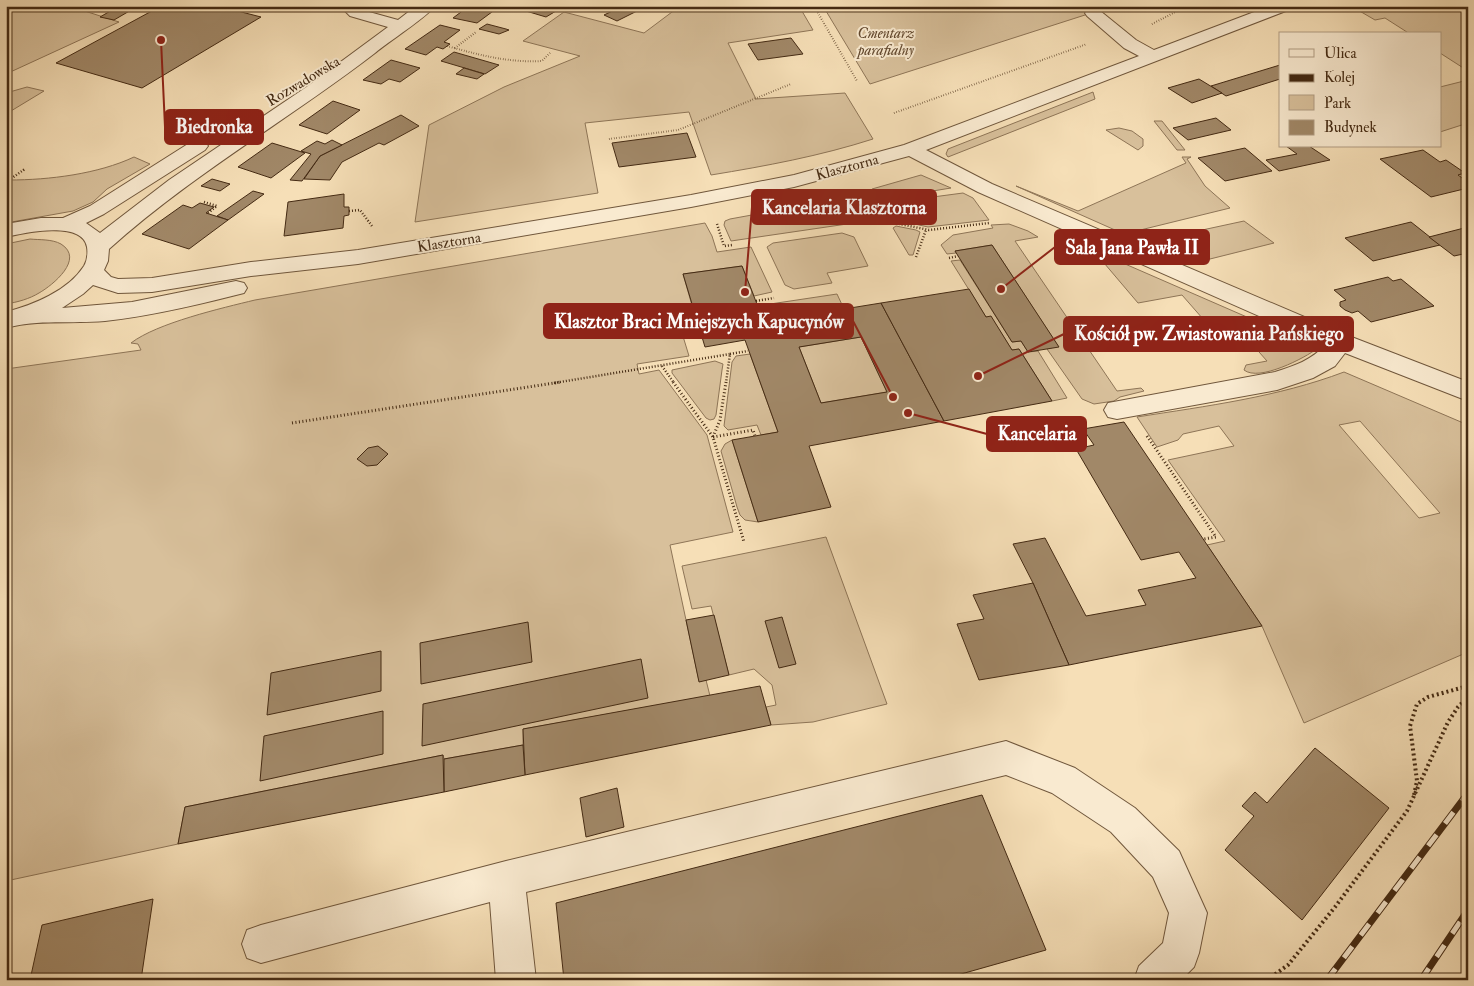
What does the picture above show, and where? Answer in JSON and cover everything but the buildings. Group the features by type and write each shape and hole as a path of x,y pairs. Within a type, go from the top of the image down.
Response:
{"street":[{"path":"348,6 356,13 394,29"},
{"name":"Rozwadowska","path":"98,247 148,203 314,89 427,6"},
{"name":"Klasztorna","path":"92,271 103,282 118,286 135,286 358,256 746,191 839,170 911,149 1285,6"},
{"path":"1093,12 1130,42 1154,57"},
{"name":"Rozwadowska","path":"66,225 97,210 324,67 394,29"},
{"path":"911,149 972,182 1341,342 1468,392"},
{"path":"6,231 43,224 66,225 81,229 93,237 98,247 98,259 92,271 76,288 61,298 16,317"},
{"name":"Klasztorna","path":"16,317 101,315 145,308 250,284 358,256"},
{"path":"1122,409 1246,388 1304,372 1326,360 1341,342"},
{"path":"261,944 506,879 1006,758 1063,780 1123,820 1166,864 1188,913 1180,953 1153,980"},
{"path":"506,879 516,980"}],"path":[{"path":"814,6 857,81"},
{"path":"894,113 1079,46 1130,42 1136,30 1188,6"},
{"path":"455,48 476,32"},
{"path":"447,46 492,59 517,62 542,61 550,53"},
{"path":"610,139 678,130 791,84"},
{"path":"6,182 25,169"},
{"path":"864,188 873,204 936,193"},
{"path":"841,195 848,209"},
{"path":"349,211 360,210 373,229"},
{"path":"890,222 927,230 995,222"},
{"path":"916,258 927,230"},
{"path":"720,233 724,246 732,245"},
{"path":"949,258 958,256"},
{"path":"756,301 774,298"},
{"path":"292,423 748,351"},
{"path":"714,437 720,420 730,354"},
{"path":"662,366 714,437 744,542"},
{"path":"1122,409 1216,536 1204,539"},
{"path":"714,437 753,430 756,436"},
{"path":"1414,799 1417,781 1410,726 1417,704 1428,697 1468,686"},
{"path":"1267,980 1288,965 1407,811 1448,722 1458,707 1468,697"}],"green space":[{"path":"6,6 69,6 119,22 6,74"},
{"path":"680,6 799,6 813,30 728,43 756,99 845,93 873,139 793,160 711,175 689,112 585,123 598,193 415,222 429,125 504,87 580,56 523,41 564,12 644,33"},
{"name":"Cmentarz parafialny","path":"823,6 1113,6 870,84"},
{"path":"1351,6 1468,6 1468,71 1442,54 1442,32 1407,32 1385,18 1375,20"},
{"path":"1468,80 1468,123 1442,131 1442,86"},
{"path":"27,87 44,91 6,114 6,93"},
{"path":"1093,92 1095,99 948,157 946,154 948,149"},
{"path":"1154,121 1162,121 1185,150 1177,150"},
{"path":"1119,128 1132,131 1143,139 1143,146 1138,150 1106,130"},
{"path":"134,157 150,164 107,189 93,202 73,211 6,223 6,177 9,180 24,180 73,175 105,168"},
{"path":"1182,157 1191,157 1187,159 1205,186 1230,208 1124,234 1016,186 1078,211 1186,163"},
{"path":"921,175 951,188 877,200 872,189"},
{"path":"963,193 973,198 989,220 928,227 888,218 880,204"},
{"path":"834,200 847,224 731,241 724,225 725,221 730,219"},
{"path":"1244,221 1274,243 1190,264 1167,252 1171,245 1186,241 1179,235"},
{"path":"705,223 717,252 751,247 772,292 754,296 742,266 683,274 699,330 682,333 689,356 637,364 639,374 659,370 707,435 733,532 670,545 699,681 706,680 710,696 523,729 523,745 444,759 443,755 185,807 178,844 6,881 6,369 141,350 138,344 131,343 157,329 190,317 255,300"},
{"path":"1009,224 1038,237 1015,241 1117,391 1141,388 1144,391 1120,397 1114,401 1094,404 1082,399 1047,349 1058,346 992,245 947,254 941,245 953,235 993,228 991,225"},
{"path":"896,226 920,232 913,255 909,255 893,228"},
{"path":"842,233 854,237 868,266 827,273 832,283 794,289 785,285 767,247 773,243"},
{"path":"30,239 50,240 61,244 68,250 70,257 68,264 58,278 45,289 27,299 6,304 6,244"},
{"path":"1093,250 1318,348 1293,363 1271,371 1251,373 1244,370 1246,365 1267,361 1228,317 1203,319 1182,295 1138,303"},
{"path":"960,260 1012,342 1021,341 1028,352 1038,351 1067,398 1052,401 1019,349 1012,350 991,317 986,317 951,261"},
{"path":"837,294 844,309 764,322 757,306"},
{"path":"861,337 887,392 821,403 799,347"},
{"path":"750,354 778,432 761,435 757,425 728,430 724,426 732,362 736,356"},
{"path":"715,361 723,364 716,415 714,419 710,420 706,418 672,373 672,370"},
{"path":"1344,372 1468,425 1468,652 1304,723 1262,626 1207,545 1225,541 1168,460 1234,446 1219,426 1183,434 1178,440 1157,447 1137,417 1242,400 1319,381","holes":["1360,421 1440,513 1419,518 1339,425"]},
{"path":"732,440 758,522 745,520 740,515 737,507 721,451 725,444"},
{"path":"826,537 887,704 813,722 771,725 766,707 776,705 772,685 754,669 729,675 711,606 692,609 682,566"}],"railway":[{"path":"1327,980 1468,793"},
{"path":"1421,980 1468,910"}],"place":[{"name":"Biedronka","path":"161,40"},
{"name":"Sala Jana Pawła II","path":"1001,289"},
{"name":"Kancelaria Klasztorna","path":"745,292"},
{"name":"Kościół pw. Zwiastowania Pańskiego","path":"978,376"},
{"name":"Klasztor Braci Mniejszych Kapucynów","path":"893,397"},
{"name":"Kancelaria","path":"908,413"}]}
